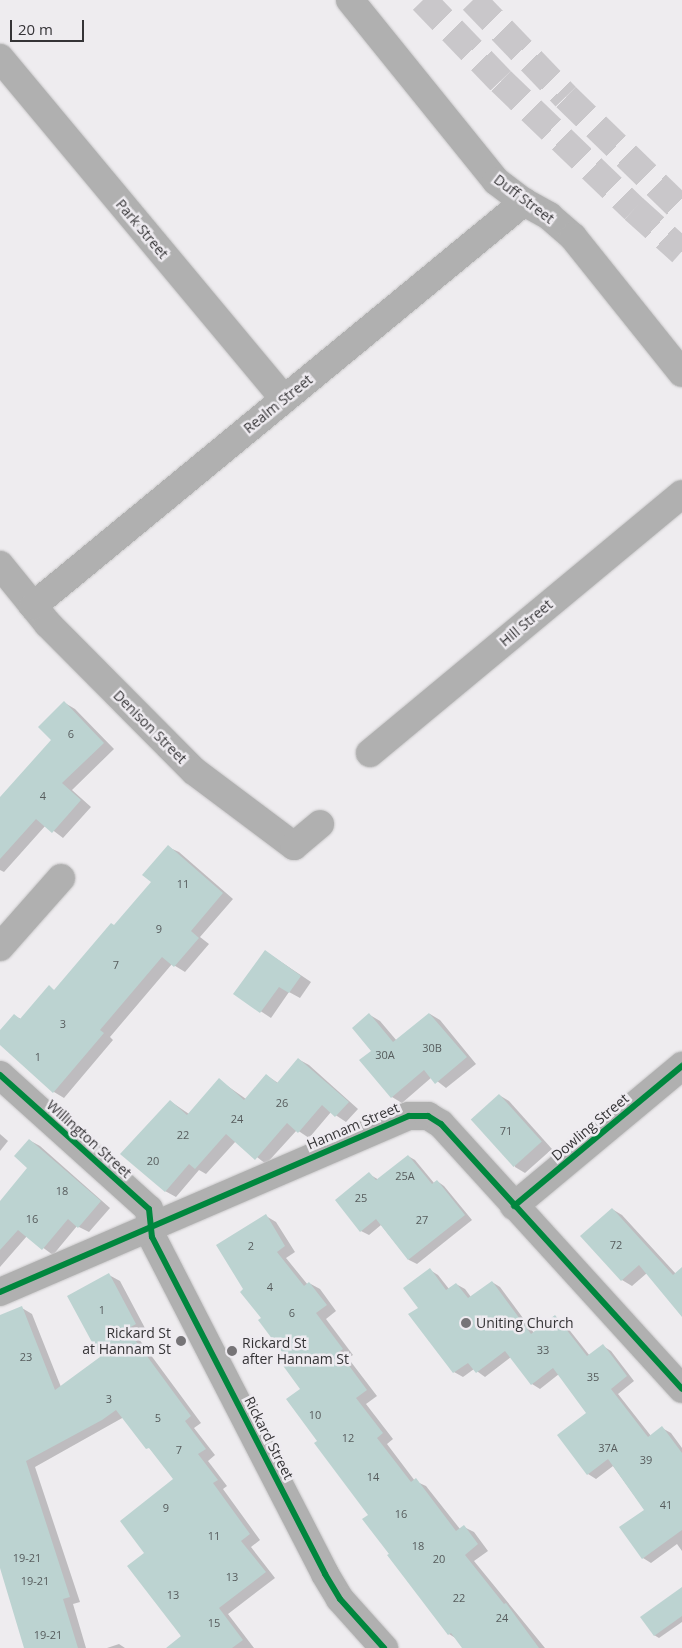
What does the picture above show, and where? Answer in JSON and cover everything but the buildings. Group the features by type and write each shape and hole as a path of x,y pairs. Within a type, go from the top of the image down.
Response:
{"street":[{"name":"Duff Street","path":"350,0 496,181 524,202 549,216 573,238 682,373"},
{"name":"Park Street","path":"0,58 284,399"},
{"name":"Realm Street","path":"33,606 524,202"},
{"name":"Hill Street","path":"370,753 682,494"},
{"name":"Denison Street","path":"0,565 48,624 194,771 294,846 320,824"},
{"path":"0,947 61,878"},
{"name":"Dowling Street","path":"514,1206 682,1066"},
{"name":"Willington Street","path":"0,1075 149,1210 150,1227"},
{"name":"Hannam Street","path":"0,1292 410,1116 419,1114 428,1116 440,1124 682,1389"},
{"name":"Rickard Street","path":"150,1227 152,1238 325,1574 340,1599 384,1648"}],"tunnel":[{"path":"423,0 501,81 634,209 682,252"},
{"path":"473,0 566,97 682,210"}],"cycle path":[{"path":"514,1206 682,1066"},
{"path":"0,1075 149,1209 152,1237 325,1574 340,1599 384,1648"},
{"path":"0,1292 409,1116 428,1116 441,1124 682,1389"}],"place":[{"name":"Uniting Church","path":"466,1323"},
{"name":"Rickard St at Hannam St","path":"181,1341"},
{"name":"Rickard St after Hannam St","path":"232,1351"}]}
